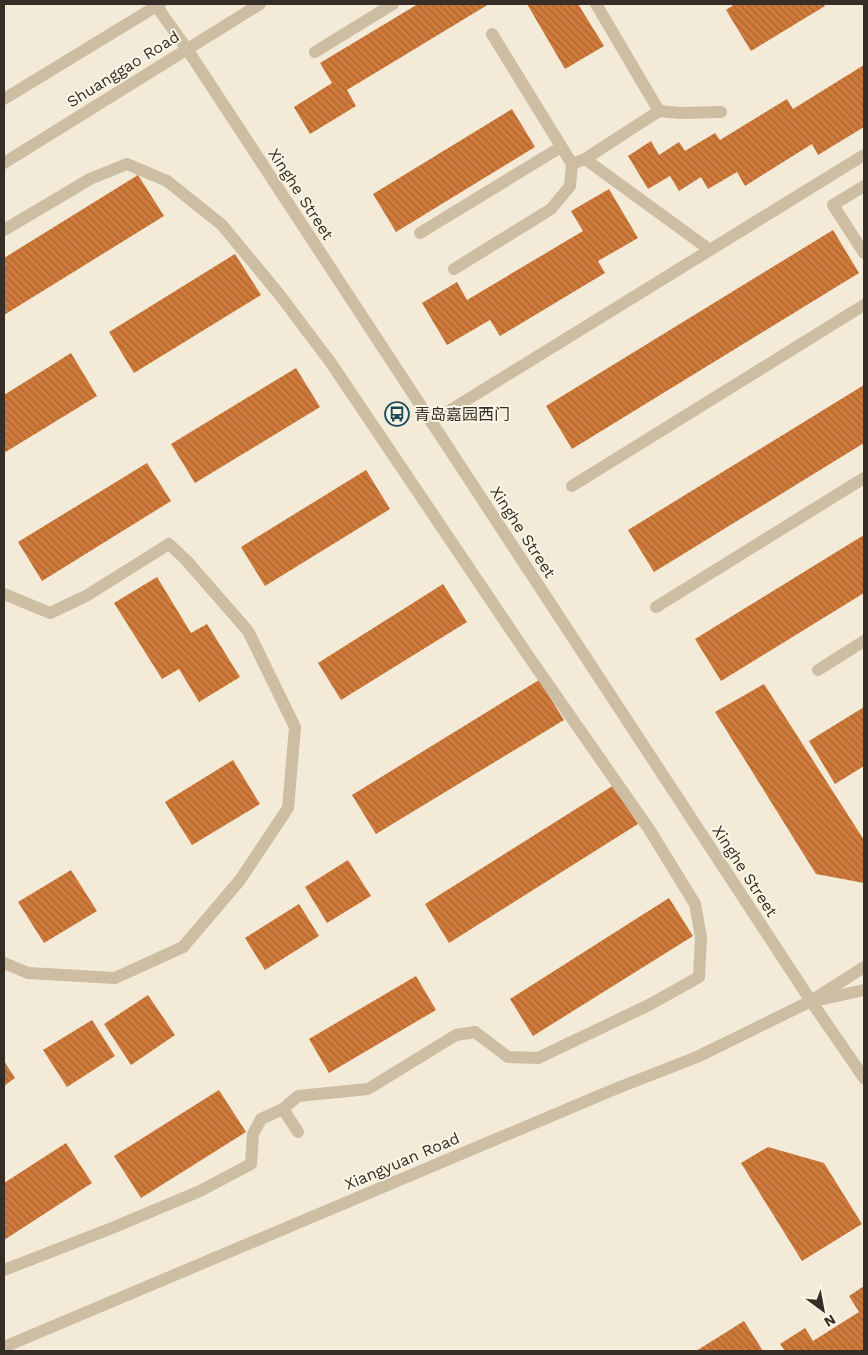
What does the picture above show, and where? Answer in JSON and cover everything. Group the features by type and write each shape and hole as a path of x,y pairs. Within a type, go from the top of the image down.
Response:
{"street":[{"name":"Xinghe Street","path":"157,4 811,1001 864,1078"},
{"path":"4,98 157,4"},
{"name":"Shuanggao Road","path":"4,163 260,4"},
{"path":"315,52 393,4"},
{"path":"596,4 659,111"},
{"path":"454,269 551,209 570,186 572,164 492,34"},
{"path":"572,164 585,159 659,111 680,113 721,112"},
{"path":"420,234 562,147"},
{"path":"431,422 864,156"},
{"path":"585,159 710,250"},
{"path":"4,230 90,179 127,164 167,181 222,225 279,294 331,363 495,607 649,829 695,904 701,937 700,977 650,1005 538,1058 508,1057 475,1032 456,1034 368,1089 298,1096 283,1109 261,1119 253,1134 251,1164 200,1191 4,1270"},
{"path":"864,186 833,205 864,253"},
{"path":"572,486 864,305"},
{"path":"656,607 864,478"},
{"path":"4,594 50,614 86,596 169,544 186,560 248,631 295,727 288,808 240,880 183,946 115,978 28,973 4,963"},
{"path":"818,670 864,641"},
{"name":"Xiangyuan Road","path":"4,1347 615,1089 697,1057 811,1001 864,967"},
{"name":"Xiangyuan Road","path":"811,1001 864,990"},
{"path":"283,1109 298,1132"}],"building":[{"path":"418,4 489,4 347,90 356,106 310,134 294,107 332,83 320,63"},
{"path":"527,4 578,4 604,46 565,69"},
{"path":"735,4 823,4 825,6 751,51 726,10"},
{"path":"864,65 864,127 818,155 812,144 745,186 737,172 708,189 701,177 679,191 670,176 648,189 628,156 651,141 659,155 679,142 685,151 715,133 720,140 787,99 793,109"},
{"path":"512,109 535,147 396,232 373,194"},
{"path":"138,175 164,216 4,315 4,258"},
{"path":"609,189 638,238 598,261 605,273 500,336 490,320 447,345 422,303 457,282 467,300 583,231 571,211"},
{"path":"833,230 859,273 572,449 546,406"},
{"path":"235,254 261,295 134,373 109,332"},
{"path":"71,353 97,396 4,453 4,395"},
{"path":"296,368 320,407 195,483 171,444"},
{"path":"864,385 864,443 654,572 628,530"},
{"path":"147,463 171,501 42,581 18,542"},
{"path":"366,470 390,509 265,586 241,547"},
{"path":"864,535 864,593 721,681 695,639"},
{"path":"157,577 191,633 207,624 240,677 199,702 179,669 162,679 114,603"},
{"path":"443,584 467,622 341,700 318,663"},
{"path":"539,680 564,720 376,834 352,795"},
{"path":"764,684 864,840 864,883 816,874 715,712"},
{"path":"864,707 864,766 835,784 809,741"},
{"path":"233,760 260,804 192,845 165,802"},
{"path":"614,785 638,824 449,943 425,904"},
{"path":"348,860 371,896 327,923 305,887"},
{"path":"71,870 97,911 44,943 18,902"},
{"path":"669,898 693,936 533,1036 510,999"},
{"path":"299,904 319,936 265,970 245,938"},
{"path":"416,976 436,1010 329,1073 309,1039"},
{"path":"148,995 175,1035 131,1065 104,1024"},
{"path":"92,1020 115,1056 67,1087 43,1050"},
{"path":"4,1061 15,1078 4,1086"},
{"path":"219,1090 246,1132 141,1198 114,1156"},
{"path":"66,1143 92,1183 4,1240 4,1183"},
{"path":"768,1147 824,1163 862,1224 802,1261 741,1163"},
{"path":"864,1286 864,1350 785,1351 780,1344 805,1328 813,1341 859,1312 849,1296"},
{"path":"744,1321 763,1351 696,1351"}],"place":[{"name":"青岛嘉园西门","path":"397,414"}]}
